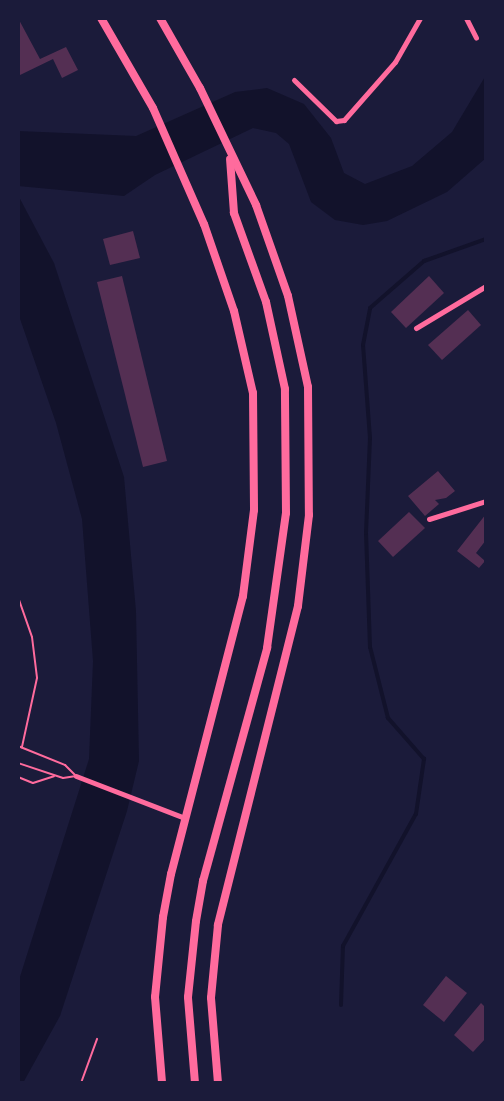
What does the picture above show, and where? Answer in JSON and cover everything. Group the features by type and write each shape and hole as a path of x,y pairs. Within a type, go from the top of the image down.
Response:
{"highway":[{"path":"101,18 153,108 220,268 253,393 255,472 249,554 235,640 171,874 157,977 157,1037 162,1083"},
{"path":"160,18 200,88 230,156 256,205 288,296 308,387 310,474 304,560 289,652 225,886 218,925 211,998 218,1083"},
{"path":"195,1083 189,1035 191,960 203,881 276,602 287,474 285,389 266,302 234,213 230,156"}],"street":[{"path":"294,80 336,121 344,120 395,62 420,18"},
{"path":"466,18 476,38"},
{"path":"416,328 486,286"},
{"path":"429,519 486,501"},
{"path":"79,777 141,803 186,818"}],"lane":[{"path":"18,597 32,637 38,678 20,747 65,765 79,777"},
{"path":"18,763 54,776 79,777"},
{"path":"18,777 33,783 54,776"},
{"path":"81,1083 97,1039"}],"shaded area":[{"path":"486,75 486,158 447,192 387,221 363,225 335,220 311,202 289,144 276,133 253,128 155,175 124,196 18,186 18,131 136,136 235,92 267,88 304,104 331,138 344,173 365,184 412,166 452,132"},
{"path":"18,195 54,263 124,477 136,611 139,761 127,811 60,1016 23,1083 18,1083 18,983 89,759 93,661 82,519 56,423 18,313"}],"building":[{"path":"18,18 40,59 66,47 78,70 62,78 53,59 18,76"},
{"path":"133,231 140,258 110,265 103,239"},
{"path":"122,276 167,461 143,467 97,282"},
{"path":"429,276 444,293 406,328 391,312"},
{"path":"468,310 481,325 442,360 428,345"},
{"path":"438,471 455,491 446,498 435,500 439,504 425,516 408,496"},
{"path":"409,512 425,528 393,557 378,541"},
{"path":"486,514 486,540 476,553 485,561 479,568 457,551"},
{"path":"446,976 467,993 444,1022 423,1005"},
{"path":"481,1003 486,1008 486,1038 473,1052 454,1035"}],"waterway":[{"path":"341,1005 343,946 416,814 424,759 388,718 370,647 366,533 370,438 363,345 370,308 424,261 486,239"}]}
